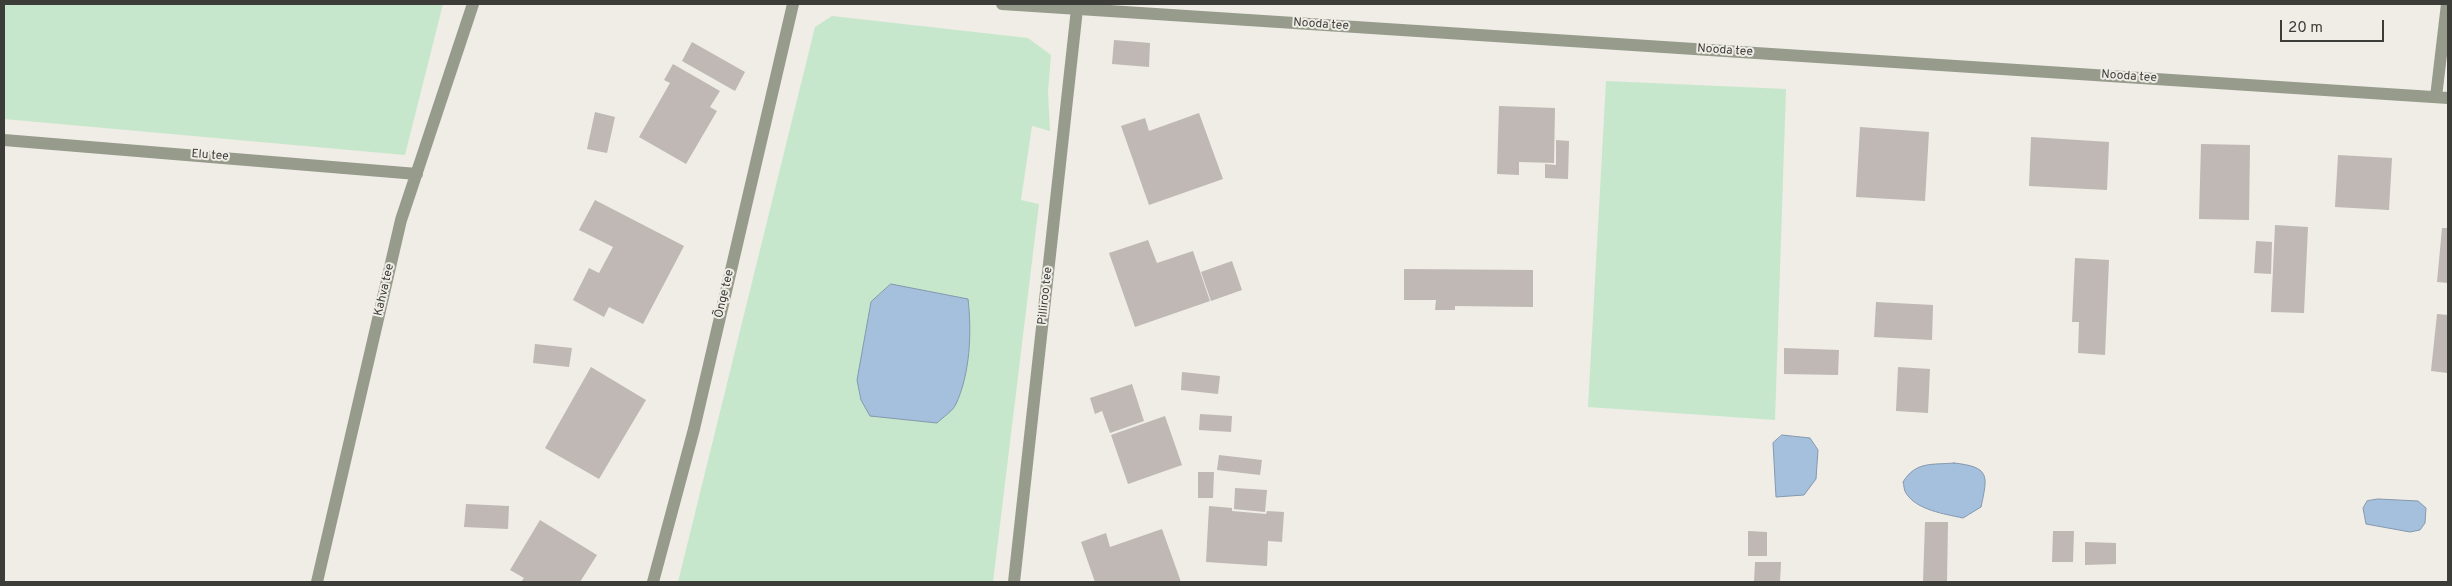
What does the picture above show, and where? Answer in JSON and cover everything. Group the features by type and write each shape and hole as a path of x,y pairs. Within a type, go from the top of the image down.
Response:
{"street":[{"name":"Kahva tee","path":"316,582 401,220 473,4"},
{"name":"Õnge tee","path":"653,582 694,428 793,4"},
{"name":"Nooda tee","path":"1002,4 2442,97"},
{"path":"2442,97 2447,4"},
{"name":"Pilliroo tee","path":"1014,582 1077,9"},
{"name":"Elu tee","path":"4,140 416,174"}],"green space":[{"path":"4,4 443,4 405,155 4,119"},
{"path":"832,16 1028,38 1051,55 1048,92 1050,131 1032,126 1021,200 1039,204 993,582 678,582 815,27"},
{"path":"1606,81 1786,89 1775,420 1588,407"}],"water":[{"path":"891,284 968,299 970,325 969,353 961,392 955,407 937,423 870,416 861,400 857,380 871,302"},
{"path":"1782,435 1810,438 1818,450 1816,479 1804,495 1776,497 1773,443"},
{"path":"1954,463 1980,470 1984,474 1985,480 1981,507 1963,518 1940,513 1917,504 1905,492 1903,482 1913,470 1925,465"},
{"path":"2378,499 2418,501 2426,508 2425,523 2420,530 2410,532 2366,524 2363,508 2367,501"}],"building":[{"path":"1114,40 1150,43 1149,67 1112,64"},
{"path":"692,42 745,72 735,91 682,61"},
{"path":"673,64 720,91 710,107 717,111 686,164 639,137 670,83 664,80"},
{"path":"1499,106 1555,108 1554,163 1519,162 1519,175 1497,174"},
{"path":"595,112 615,117 607,153 587,149"},
{"path":"1199,113 1223,179 1149,205 1121,126 1145,118 1149,131"},
{"path":"1860,127 1929,132 1925,201 1856,197"},
{"path":"2031,137 2109,142 2107,190 2029,186"},
{"path":"1556,140 1569,141 1568,179 1545,178 1545,164 1556,165"},
{"path":"2201,144 2250,145 2249,220 2199,219"},
{"path":"2338,155 2392,158 2389,210 2335,207"},
{"path":"595,200 684,246 643,324 609,307 604,317 573,300 589,268 599,273 613,247 579,230"},
{"path":"2275,225 2308,227 2304,313 2271,312"},
{"path":"2442,228 2448,228 2448,283 2437,282"},
{"path":"1148,240 1157,263 1193,251 1210,301 1135,327 1109,253"},
{"path":"2256,241 2272,242 2271,274 2254,273"},
{"path":"2075,258 2109,260 2105,355 2078,353 2079,322 2072,322"},
{"path":"1232,261 1242,290 1211,301 1201,272"},
{"path":"1404,269 1533,270 1533,307 1455,306 1455,310 1435,310 1436,300 1404,300"},
{"path":"1876,302 1933,305 1932,340 1874,337"},
{"path":"2437,314 2448,315 2448,373 2431,371"},
{"path":"535,344 572,348 569,367 533,363"},
{"path":"1784,348 1839,350 1838,375 1784,374"},
{"path":"591,367 646,400 599,479 545,448"},
{"path":"1898,367 1930,369 1928,413 1896,411"},
{"path":"1182,372 1220,376 1218,394 1181,390"},
{"path":"1132,384 1144,421 1110,433 1102,411 1095,414 1090,398"},
{"path":"1200,414 1232,416 1231,432 1199,430"},
{"path":"1165,416 1182,465 1128,484 1111,435"},
{"path":"1219,455 1262,460 1260,475 1217,470"},
{"path":"1198,472 1214,472 1213,498 1198,498"},
{"path":"1235,488 1267,490 1265,512 1234,509"},
{"path":"466,504 509,506 508,529 464,527"},
{"path":"1209,506 1232,508 1232,511 1266,514 1267,511 1284,512 1282,542 1268,541 1267,566 1206,562"},
{"path":"540,520 597,555 580,582 521,582 524,578 510,570"},
{"path":"1925,522 1948,522 1947,582 1923,582"},
{"path":"1162,529 1181,582 1095,582 1081,542 1106,533 1110,547"},
{"path":"1748,531 1767,532 1767,556 1748,556"},
{"path":"2053,531 2074,531 2073,562 2052,562"},
{"path":"2085,542 2116,543 2116,564 2085,565"},
{"path":"1755,562 1781,562 1780,582 1754,582"}]}
